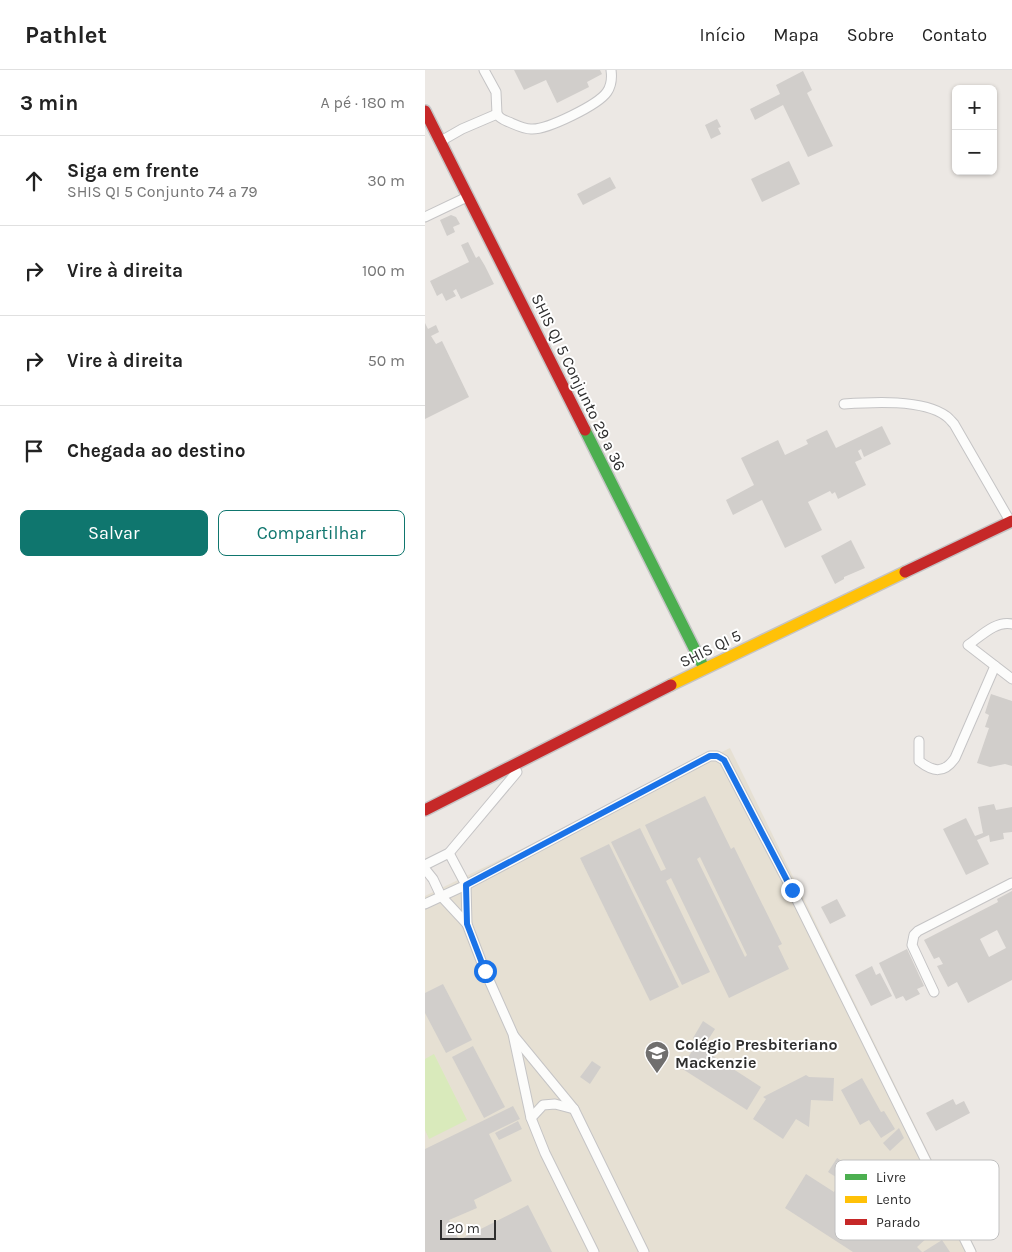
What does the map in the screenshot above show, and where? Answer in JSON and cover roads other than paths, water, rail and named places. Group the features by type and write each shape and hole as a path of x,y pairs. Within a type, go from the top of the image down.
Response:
{"street":[{"name":"SHIS QI 5 Conjunto 29 a 36","path":"425,111 704,668"},
{"name":"SHIS QI 5","path":"425,810 704,668 1011,521"}],"lane":[{"path":"484,70 497,92 497,114 499,118 523,128 532,129 545,127 597,103 608,91 612,76 611,70"},
{"path":"441,141 462,129 497,114"},
{"path":"425,218 469,196"},
{"path":"845,404 880,402 926,406 946,416 954,424 1011,521"},
{"path":"1012,624 999,624 968,645 1012,679"},
{"path":"919,741 919,761 929,769 940,770 949,767 955,758 995,666"},
{"path":"425,904 466,885 710,756 717,756 724,760 792,890 926,1160"},
{"path":"425,865 449,853 528,759"},
{"path":"449,853 466,885 467,924 485,971 513,1034 531,1118 545,1153 594,1252"},
{"path":"425,869 433,879 441,896 467,924"},
{"path":"934,992 912,946 914,935 918,930 1012,883"},
{"path":"513,1034 574,1109 644,1252"},
{"path":"531,1118 543,1106 555,1104 574,1109"},
{"path":"965,1240 971,1252"}],"place":[{"name":"Colégio Presbiteriano Mackenzie","path":"657,1074"}]}
